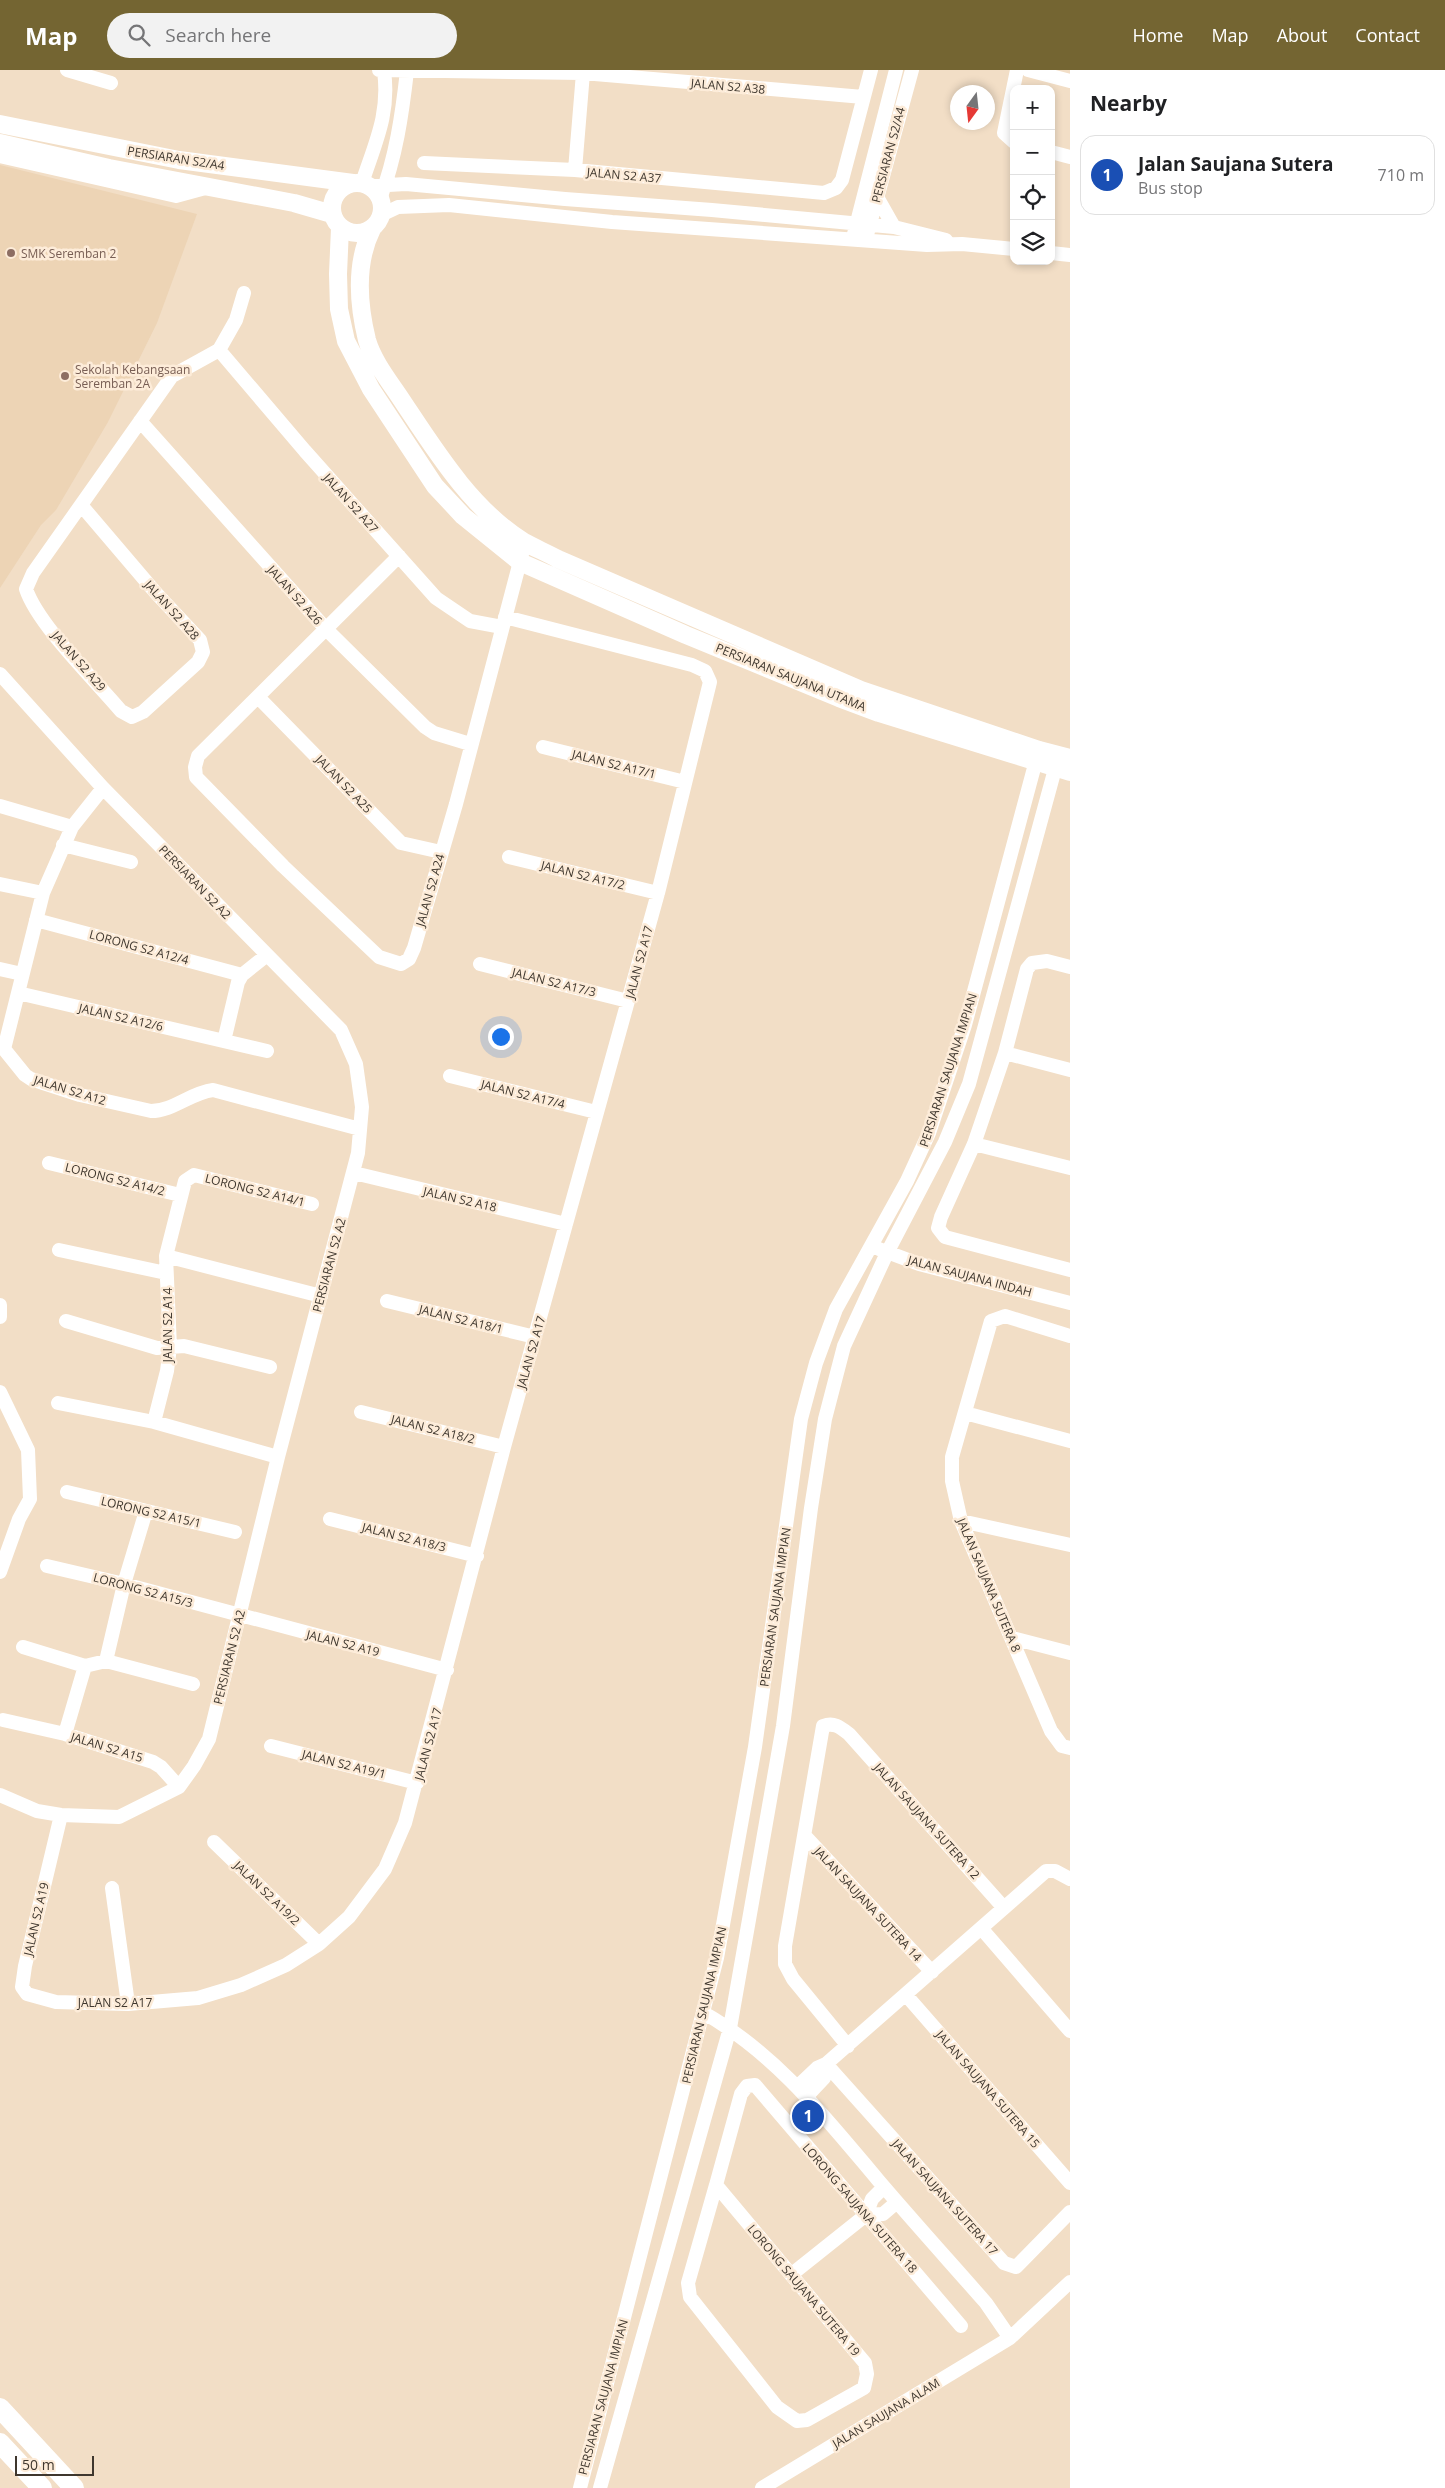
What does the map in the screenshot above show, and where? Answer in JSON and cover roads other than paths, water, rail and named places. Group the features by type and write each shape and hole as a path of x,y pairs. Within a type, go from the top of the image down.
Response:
{"highway":[{"path":"0,2408 74,2488"},
{"path":"0,2443 42,2488"}],"main road":[{"name":"PERSIARAN S2/A4","path":"0,124 372,197 356,234 336,221 294,203 210,187 39,160 0,143"},
{"name":"PERSIARAN SAUJANA UTAMA","path":"1037,755 861,690 525,542 475,499 453,474 378,364 368,341 361,303 360,265 372,197 345,186 334,197 339,310 346,340 371,389 435,486 463,516 520,562 686,635 839,698 879,712 1064,763"}],"street":[{"path":"67,70 110,83"},
{"path":"372,197 393,162 402,118 407,70"},
{"path":"863,97 871,70"},
{"name":"PERSIARAN S2/A4","path":"859,240 896,70"},
{"name":"PERSIARAN S2/A4","path":"863,225 877,197 912,70"},
{"path":"1010,138 1004,133 1017,70"},
{"path":"1028,70 1070,81"},
{"path":"372,197 385,114 386,91 382,71"},
{"name":"JALAN S2 A38","path":"382,71 583,73 863,97"},
{"path":"575,170 583,73"},
{"name":"JALAN S2 A37","path":"424,162 575,170 824,193 836,188 842,180 863,97"},
{"path":"1055,153 1070,157"},
{"path":"0,156 39,160"},
{"path":"393,162 397,176 406,184"},
{"path":"372,197 406,184 894,227 962,244"},
{"path":"372,197 398,206 449,205 612,222 927,245 962,244 1010,249"},
{"path":"877,197 894,227"},
{"path":"1055,253 1070,255"},
{"path":"81,505 172,376 219,350 236,320 244,293"},
{"name":"JALAN S2 A27","path":"219,350 436,598 455,613 470,621 503,622"},
{"name":"JALAN S2 A26","path":"140,421 326,629 425,727 434,733 470,744"},
{"name":"JALAN S2 A29","path":"81,505 33,572 26,589 30,602 55,634 122,711 132,717 143,712"},
{"name":"JALAN S2 A28","path":"81,505 156,593 200,640 203,652 198,662 143,712"},
{"name":"JALAN S2 A24","path":"258,697 198,756 195,767 196,777 283,866 380,957 401,964 409,959 414,948 456,804 470,744 525,542"},
{"path":"258,697 399,556"},
{"name":"JALAN S2 A17","path":"56,2002 128,2004 198,1998 241,1985 286,1965 319,1944 348,1917 386,1869 405,1823 478,1556 504,1447 658,893 710,682 705,671 683,662 503,622"},
{"name":"PERSIARAN S2 A2","path":"0,674 103,788 341,1030 356,1064 362,1107 354,1173 278,1456 208,1739 194,1766 179,1787 119,1817 61,1815 38,1811 0,1795"},
{"name":"JALAN S2 A25","path":"258,697 401,842 441,852"},
{"name":"JALAN S2 A17/1","path":"543,747 685,782"},
{"name":"PERSIARAN SAUJANA IMPIAN","path":"580,2488 717,1958 755,1747 802,1419 816,1363 836,1309 907,1181 929,1133 965,1025 1037,755"},
{"name":"PERSIARAN SAUJANA IMPIAN","path":"600,2488 730,2028 783,1726 811,1508 825,1419 844,1346 887,1253 945,1142 969,1084 1064,763"},
{"name":"JALAN S2 A12","path":"103,788 72,827 42,893 18,993 2,1048 25,1075 31,1079 80,1095 142,1109 160,1111 198,1092 213,1090 360,1130"},
{"path":"0,806 72,827"},
{"path":"63,845 131,862"},
{"name":"JALAN S2 A17/2","path":"509,857 658,893"},
{"path":"0,884 42,893"},
{"name":"LORONG S2 A12/4","path":"36,920 242,975"},
{"path":"224,1040 238,982 242,975 267,955"},
{"path":"1070,967 1047,961 1032,963 1027,969 1006,1053 974,1144 941,1217 938,1228 945,1237 1070,1270"},
{"name":"JALAN S2 A17/3","path":"480,964 628,1000"},
{"path":"0,969 22,974"},
{"name":"JALAN S2 A12/6","path":"18,993 267,1050"},
{"path":"1006,1053 1070,1070"},
{"name":"JALAN S2 A17/4","path":"450,1076 596,1112"},
{"path":"974,1144 1070,1168"},
{"name":"LORONG S2 A14/2","path":"49,1163 180,1195"},
{"name":"JALAN S2 A18","path":"354,1173 566,1224"},
{"name":"LORONG S2 A14/1","path":"180,1195 185,1181 194,1176 312,1204"},
{"name":"JALAN S2 A14","path":"154,1422 167,1371 170,1347 166,1256 180,1195"},
{"name":"JALAN SAUJANA INDAH","path":"871,1246 919,1264 1070,1303"},
{"path":"59,1250 166,1273"},
{"path":"166,1256 321,1296"},
{"name":"JALAN S2 A18/1","path":"387,1301 535,1338"},
{"path":"0,1305 0,1317"},
{"name":"JALAN SAUJANA SUTERA 8","path":"1070,1336 1005,1316 991,1321 952,1457 952,1480 961,1521 1050,1730 1062,1746 1070,1748"},
{"path":"66,1321 157,1348 184,1346 270,1367"},
{"path":"0,1392 28,1450 30,1499 19,1519 0,1572"},
{"path":"58,1403 154,1422 278,1456"},
{"name":"JALAN S2 A18/2","path":"361,1412 504,1447"},
{"path":"965,1413 1070,1441"},
{"name":"LORONG S2 A15/1","path":"67,1492 235,1532"},
{"path":"106,1661 124,1584 146,1511"},
{"name":"JALAN S2 A18/3","path":"330,1519 478,1556"},
{"path":"961,1521 1070,1545"},
{"name":"LORONG S2 A15/3","path":"47,1566 124,1584 239,1616"},
{"name":"JALAN S2 A19","path":"239,1616 447,1670"},
{"path":"1012,1638 1070,1653"},
{"path":"23,1647 85,1666 106,1661 193,1684"},
{"name":"JALAN S2 A15","path":"85,1666 65,1734 153,1762 162,1767 179,1787"},
{"path":"2,1720 65,1734"},
{"name":"JALAN SAUJANA SUTERA 12","path":"805,1836 823,1726 829,1724 838,1725 849,1734 1004,1908"},
{"name":"JALAN S2 A19/1","path":"271,1746 417,1783"},
{"name":"JALAN S2 A19","path":"56,2002 27,1994 22,1987 25,1966 61,1815"},
{"path":"805,1836 785,1946 785,1964 794,1979 848,2046"},
{"name":"JALAN SAUJANA SUTERA 14","path":"805,1836 932,1972"},
{"name":"JALAN S2 A19/2","path":"214,1842 319,1944"},
{"path":"802,2091 817,2068 826,2064 848,2046 1046,1870 1070,1879"},
{"path":"112,1888 128,2004"},
{"path":"981,1928 1070,2031"},
{"name":"JALAN SAUJANA SUTERA 15","path":"906,1995 1070,2183"},
{"path":"704,2013 730,2028 765,2055 802,2091 986,2303 1010,2338"},
{"name":"JALAN SAUJANA SUTERA 17","path":"826,2064 1004,2263 1016,2267 1070,2212"},
{"name":"LORONG SAUJANA SUTERA 18","path":"716,2185 741,2094 747,2086 755,2085 961,2326"},
{"name":"LORONG SAUJANA SUTERA 19","path":"716,2185 865,2363 867,2374 864,2388 807,2420 797,2421 777,2407 690,2297 688,2283 716,2185"},
{"path":"792,2274 866,2215 872,2200 884,2187"},
{"path":"866,2215 883,2214 897,2202"},
{"name":"JALAN SAUJANA ALAM","path":"762,2488 1010,2338 1070,2282"}],"place":[{"name":"SMK Seremban 2","path":"11,253"},
{"name":"Sekolah Kebangsaan Seremban 2A","path":"65,376"},
{"name":"Jalan Saujana Sutera","path":"808,2116"}]}
